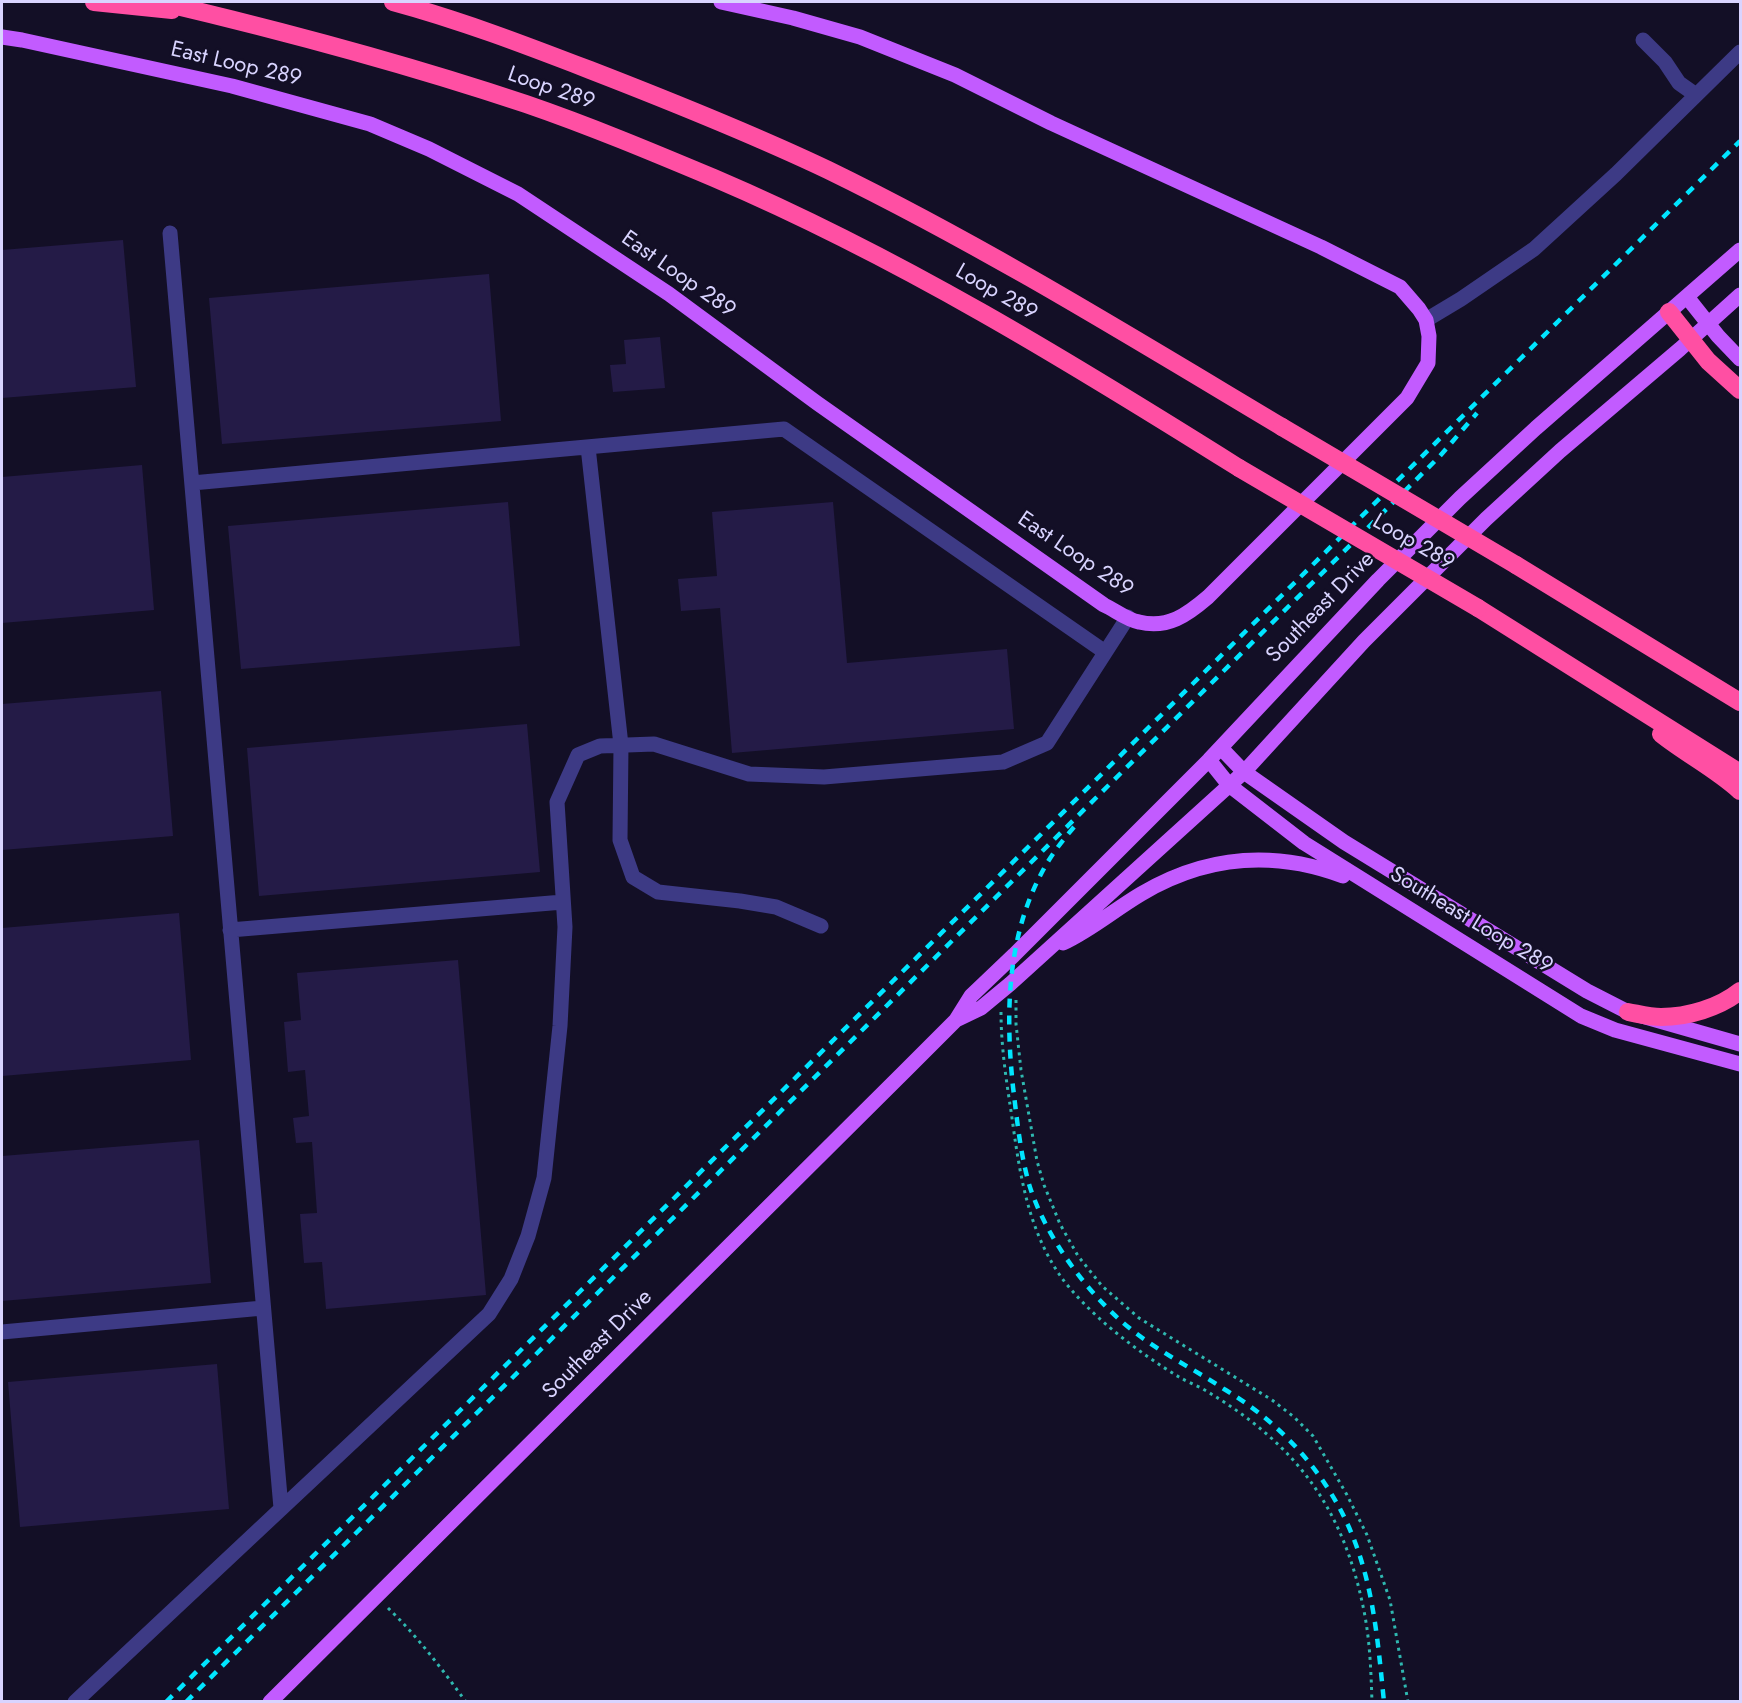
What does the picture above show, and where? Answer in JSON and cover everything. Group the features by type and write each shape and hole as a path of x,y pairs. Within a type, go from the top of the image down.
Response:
{"highway":[{"path":"94,2 216,15"},
{"name":"Loop 289","path":"160,2 216,15 431,74 528,105 716,179 864,249 958,298 1095,378 1239,468 1478,608 1740,772"},
{"name":"Loop 289","path":"393,2 525,44 629,85 827,170 920,218 1102,320 1516,565 1740,702"},
{"path":"1669,312 1708,361 1740,390"},
{"path":"1604,687 1681,750 1728,780 1740,791"},
{"path":"1628,1012 1658,1017 1685,1015 1710,1007 1740,991"}],"main road":[{"path":"721,2 793,18 860,37 955,75 1051,123 1321,247 1400,287 1426,320"},
{"name":"East Loop 289","path":"2,37 22,39 232,86 331,112 370,124 429,149 508,189 669,294 834,415 1104,605 1137,622 1160,624 1186,616 1208,597 1407,398 1428,363 1429,336 1426,320"},
{"name":"Southeast Drive","path":"270,1701 956,1020 971,996 1221,748 1378,580 1460,498 1536,428 1740,250"},
{"name":"Southeast Drive","path":"956,1020 981,1008 1146,863 1245,772 1364,642 1486,519 1560,451 1691,340 1740,295"},
{"path":"1687,297 1740,359"},
{"name":"Southeast Loop 289","path":"1221,748 1245,772 1344,842 1587,991 1628,1012 1740,1044"},
{"name":"Southeast Loop 289","path":"1209,760 1229,786 1304,843 1581,1016 1615,1030 1740,1064"},
{"path":"1047,951 1082,934 1141,894 1176,877 1204,867 1237,860 1300,862 1372,887"}],"street":[{"path":"1643,40 1665,62 1679,83 1696,95"},
{"path":"1426,320 1534,249 1616,174 1740,52"},
{"path":"170,234 281,1508"},
{"path":"192,483 784,429 1105,652"},
{"path":"588,447 621,745 620,840 633,877 658,892 776,907 821,926"},
{"path":"75,1701 489,1314 511,1279 528,1236 544,1178 560,1026 565,927 557,802 578,755 600,746 654,744 749,774 814,777 1003,762 1047,743 1128,617"},
{"path":"230,930 564,902"},
{"path":"2,1332 263,1308"}],"path":[{"path":"1016,977 1016,1024 1021,1070 1037,1161 1060,1224 1078,1256 1102,1287 1139,1318 1272,1400 1294,1417 1312,1436 1347,1495 1367,1535 1390,1600 1408,1701"},
{"path":"999,992 1007,1083 1020,1177 1030,1215 1044,1250 1060,1276 1123,1339 1164,1368 1240,1413 1267,1433 1301,1467 1319,1491 1338,1528 1358,1585 1365,1613 1372,1701"},
{"path":"376,1596 413,1633 466,1701"}],"building":[{"path":"123,240 136,387 2,398 2,250"},
{"path":"489,274 501,421 222,444 209,298"},
{"path":"660,337 665,388 613,392 610,365 626,364 624,340"},
{"path":"142,465 154,610 2,623 2,477"},
{"path":"508,502 520,646 241,669 228,526"},
{"path":"833,502 847,663 1007,649 1014,729 732,753 720,608 681,611 678,579 717,576 712,512"},
{"path":"161,691 173,836 2,850 2,704"},
{"path":"527,724 540,872 259,896 247,748"},
{"path":"179,913 191,1060 2,1076 2,928"},
{"path":"458,960 486,1295 326,1309 322,1262 304,1263 300,1214 317,1213 312,1142 296,1143 293,1118 309,1116 305,1070 288,1072 284,1022 301,1020 297,973"},
{"path":"199,1140 211,1283 2,1301 2,1156"},
{"path":"217,1364 229,1509 20,1527 8,1382"}],"railway":[{"path":"166,1702 1740,141"},
{"path":"186,1702 1440,456 1477,413"},
{"path":"1074,827 1049,860 1033,891 1023,917 1012,973 1009,1030 1013,1087 1023,1160 1029,1184 1054,1240 1078,1275 1106,1306 1144,1339 1239,1398 1267,1419 1304,1456 1325,1484 1340,1510 1362,1562 1374,1616 1384,1702"}]}
